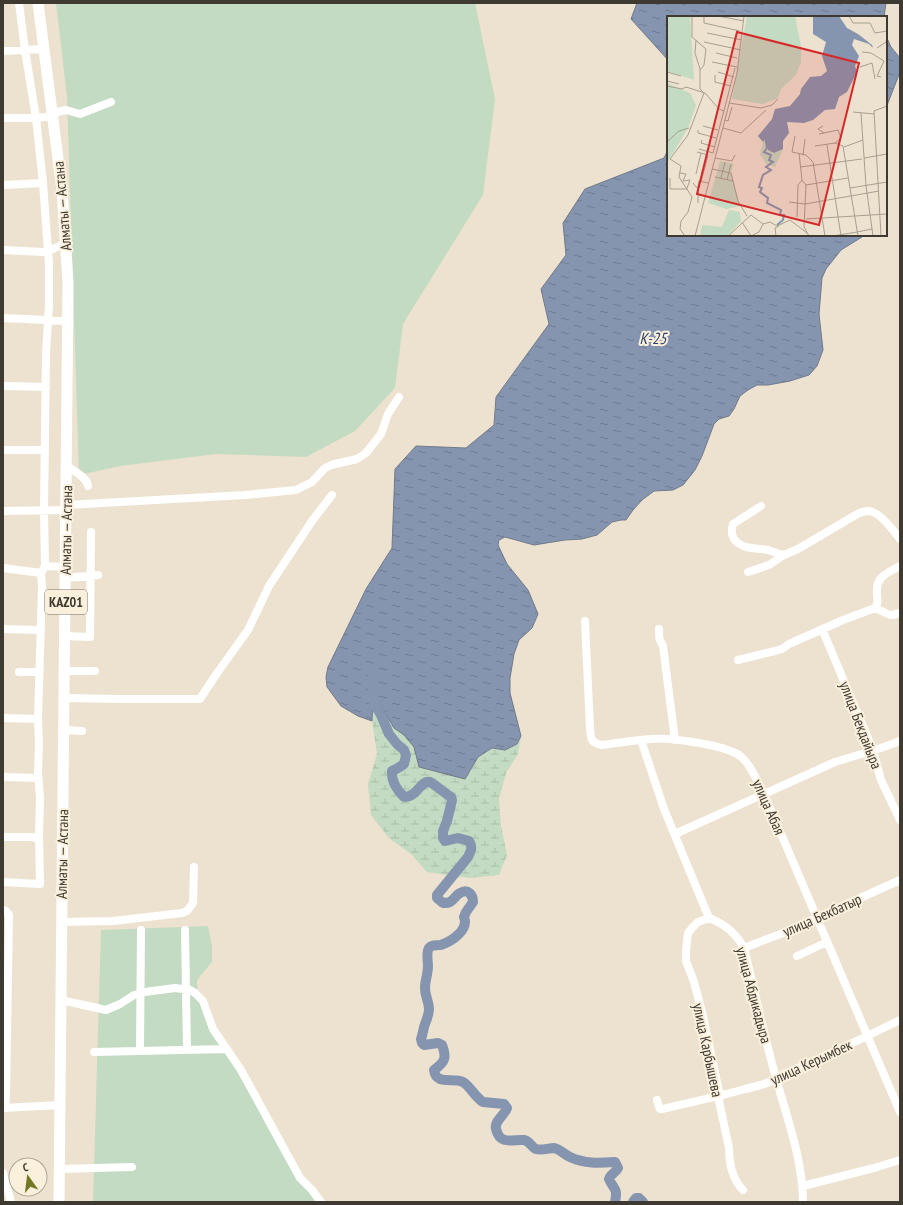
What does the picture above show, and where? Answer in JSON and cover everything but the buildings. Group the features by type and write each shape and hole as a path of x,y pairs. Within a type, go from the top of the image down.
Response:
{"highway":[{"name":"Алматы — Астана","path":"38,3 62,190 68,282 60,1202"}],"street":[{"path":"3,882 40,884 38,719 43,569 47,320 49,283 43,183 36,118 19,3"},
{"path":"3,51 44,49"},
{"path":"3,118 36,118 66,110 80,114 111,102"},
{"path":"3,185 43,183"},
{"path":"3,250 48,251 54,247 66,244"},
{"path":"3,318 68,321"},
{"path":"3,386 46,387"},
{"path":"3,511 44,511 296,490 312,482 331,465 357,459 366,453 381,434 388,414 399,397"},
{"path":"3,450 45,450"},
{"path":"67,466 88,482 88,486"},
{"path":"64,698 134,700 200,699 218,670 248,630 269,586 332,494"},
{"path":"761,506 733,524 731,532 732,536 737,542 745,547 784,555"},
{"path":"748,572 769,565 859,513 868,511 879,516 900,539"},
{"path":"65,636 90,637 95,576 91,532"},
{"path":"738,660 775,652 789,644 875,608 878,603 876,588 879,579 900,566"},
{"path":"3,568 43,569 95,576"},
{"path":"875,608 892,616 900,613"},
{"name":"улица Абая","path":"585,621 591,739 596,744 602,745 653,738 710,745 739,755 749,766 764,794 900,1112"},
{"path":"3,629 41,630"},
{"path":"659,629 659,638 663,646 675,740"},
{"name":"улица Бекдайыра","path":"822,630 873,750 881,780 900,820"},
{"path":"64,671 95,671"},
{"path":"19,672 39,672"},
{"path":"3,718 38,719"},
{"path":"64,730 82,731"},
{"path":"641,740 664,808 709,918"},
{"path":"675,834 835,762 900,741"},
{"path":"3,777 38,778"},
{"path":"3,837 32,837 39,841"},
{"path":"62,922 114,921 182,913 187,911 193,903 194,867"},
{"name":"улица Бекбатыр","path":"744,948 783,933 900,880"},
{"path":"3,910 9,915 6,1096 4,1108 60,1106"},
{"name":"улица Абдикадыра","path":"709,918 722,923 731,930 744,948 803,1186 803,1202"},
{"name":"улица Карбышева","path":"709,918 698,922 688,933 686,961 694,982 702,1012 720,1096 719,1101 729,1148 732,1172 736,1182 743,1190"},
{"path":"140,1052 141,930"},
{"path":"185,930 187,1050"},
{"path":"797,956 827,942"},
{"path":"61,1000 106,1010 120,1004 134,995 166,988 185,989 195,993 200,997 206,1006 213,1029 241,1070 300,1178 321,1202"},
{"name":"улица Керымбек","path":"657,1100 659,1107 662,1109 720,1096 763,1084 900,1020"},
{"path":"94,1052 228,1049"},
{"path":"803,1186 900,1160"},
{"path":"60,1169 132,1167"},
{"path":"3,1173 11,1202"}],"green space":[{"path":"56,3 475,3 495,99 483,195 403,324 395,388 355,431 306,457 216,454 120,466 79,475 67,97"},
{"path":"373,691 394,728 404,735 414,747 420,767 465,779 478,757 492,748 517,744 521,736 518,754 506,773 499,799 501,826 507,855 499,875 470,878 427,872 411,854 389,838 371,815 368,784 377,754 372,721"},
{"path":"208,926 212,946 212,962 197,980 198,997 240,1077 292,1167 316,1202 93,1202 101,930"}],"water":[{"path":"637,3 886,3 884,16 667,16 667,59 631,19"},
{"path":"887,38 891,47 900,58 900,72 887,105"},
{"name":"К-25","path":"667,152 667,236 862,236 841,250 826,269 822,278 819,314 823,350 817,366 809,375 790,381 768,385 757,385 740,396 729,416 719,419 714,424 695,470 683,485 673,490 654,491 642,500 626,520 612,522 597,535 582,539 534,545 505,537 499,540 498,545 507,564 528,590 538,614 532,628 519,640 514,654 510,678 510,693 521,736 517,744 505,750 492,748 478,757 465,779 419,767 414,747 404,735 394,728 373,692 372,721 358,716 341,706 327,687 326,677 328,667 366,589 392,548 395,469 416,446 466,448 494,425 496,397 549,324 541,289 566,255 563,223 585,189 664,158"}],"waterway":[{"path":"373,677 374,703 389,734 404,750 406,755 404,764 392,771 392,778 397,788 404,797 413,794 424,784 430,782 451,797 452,800 443,831 443,838 445,841 458,838 469,841 471,845 471,851 468,857 437,895 437,898 443,903 446,903 465,891 470,893 473,902 464,917 465,922 462,931 450,941 441,945 432,946 429,948 428,952 428,969 425,988 429,1011 421,1039 424,1045 438,1043 442,1045 445,1057 441,1065 434,1070 435,1075 441,1080 463,1082 483,1102 504,1104 507,1108 496,1123 498,1134 504,1140 524,1140 538,1150 554,1148 581,1161 598,1163 615,1162 618,1168 609,1179 616,1191 615,1202"},
{"path":"633,1202 636,1198 639,1198 643,1202"}]}
